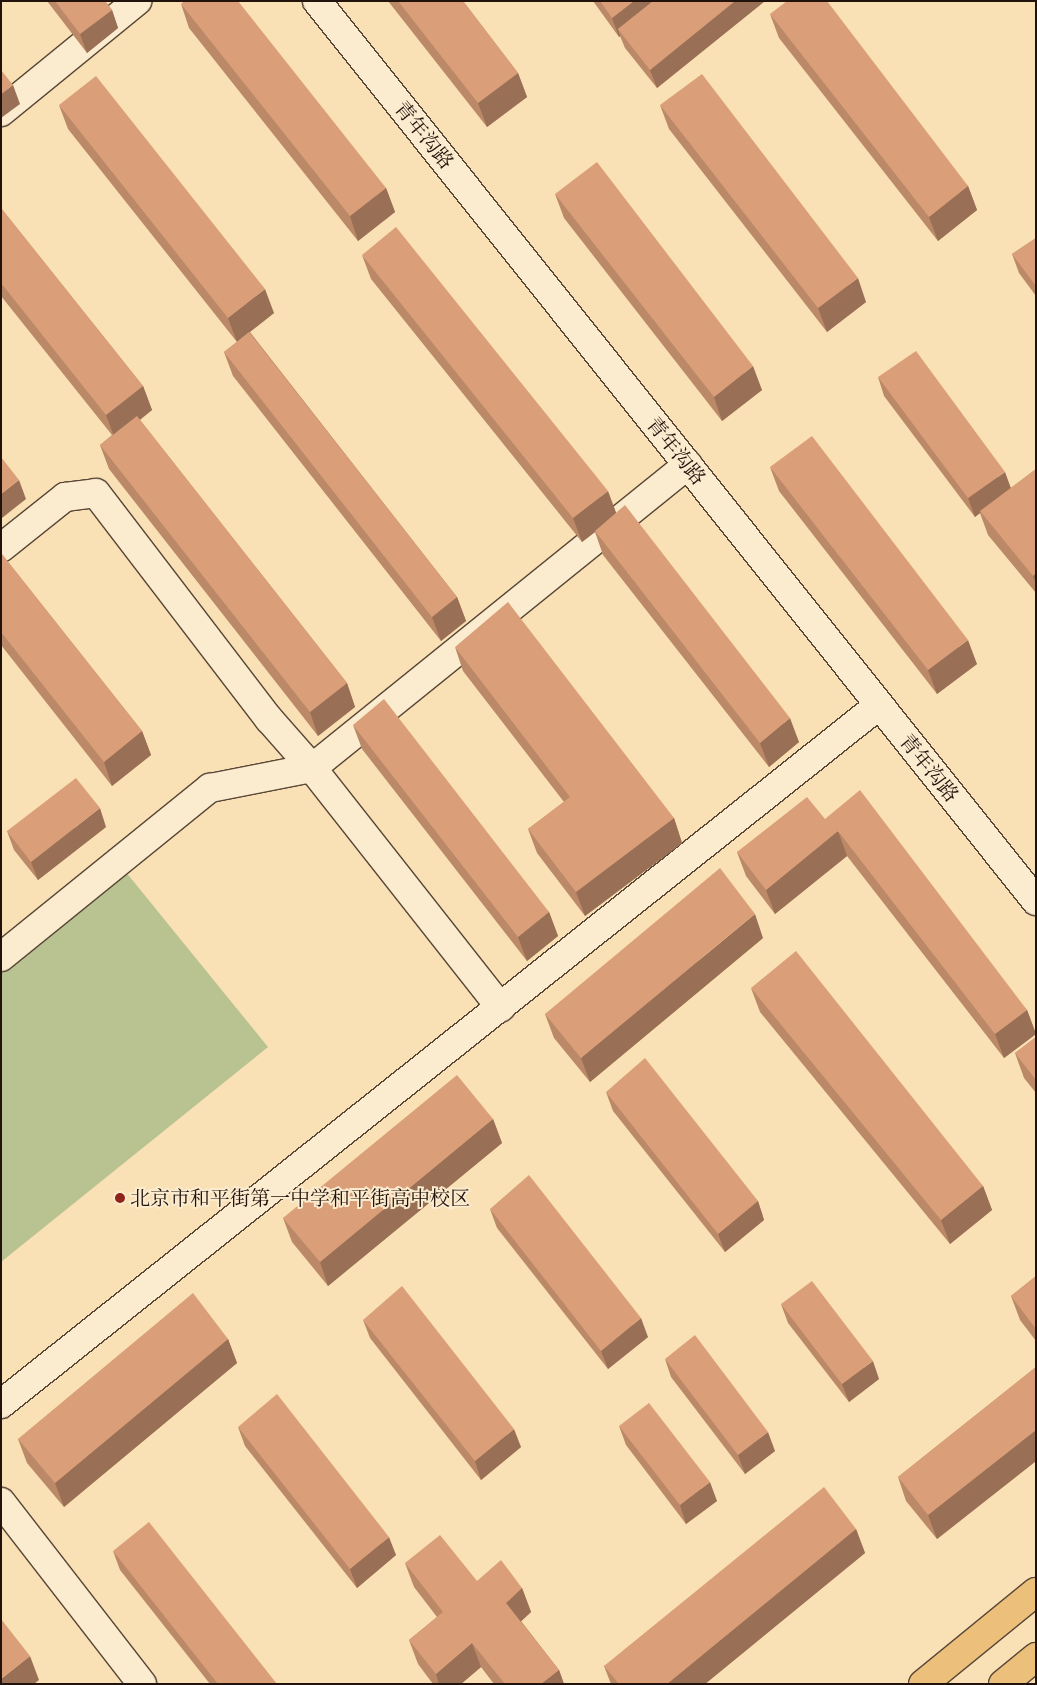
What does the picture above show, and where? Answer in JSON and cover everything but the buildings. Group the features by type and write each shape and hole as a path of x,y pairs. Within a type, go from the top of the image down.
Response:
{"main road":[{"path":"923,1684 1036,1592"},
{"path":"1003,1684 1036,1657"}],"street":[{"path":"1,112 137,1"},
{"name":"青年沟路","path":"317,1 1036,901"},
{"path":"1,957 210,788 312,768 688,465"},
{"path":"1,548 65,497 96,493 269,719 312,768 501,1008"},
{"path":"1,1404 880,705"},
{"path":"1,1502 131,1680"}],"green space":[{"path":"125,871 268,1047 1,1262 1,972"}],"place":[{"name":"北京市和平街第一中学和平街高中校区","path":"120,1198"}]}
